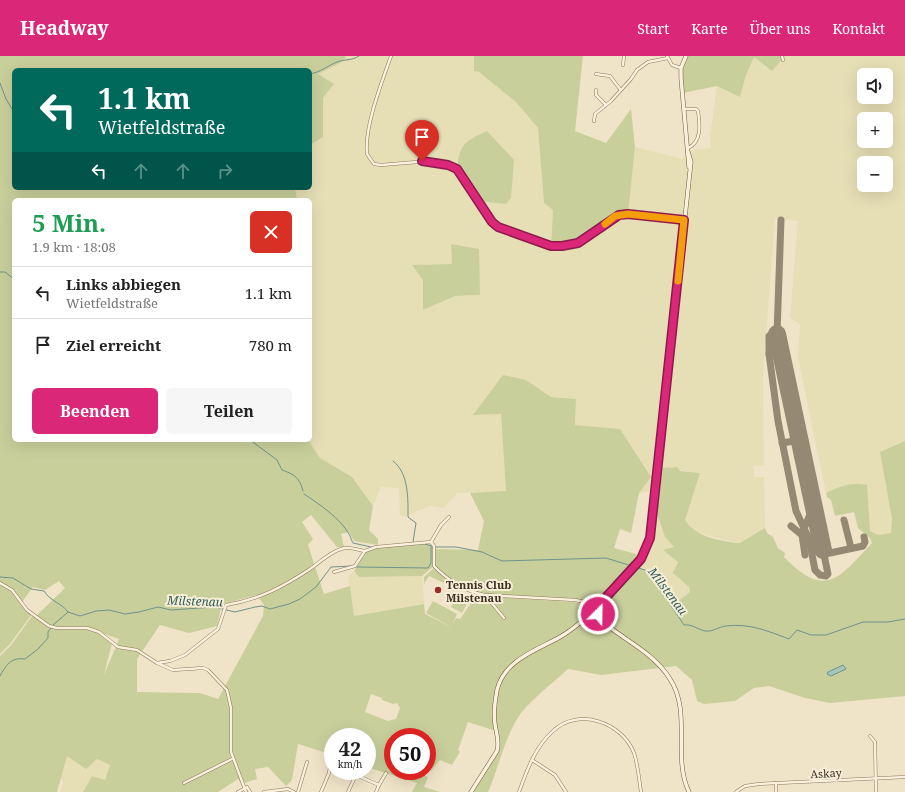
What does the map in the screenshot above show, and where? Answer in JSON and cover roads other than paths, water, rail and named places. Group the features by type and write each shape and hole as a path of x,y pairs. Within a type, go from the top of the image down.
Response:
{"main road":[{"path":"589,615 588,611 590,607 597,607 634,567 645,552 650,538 689,174 681,68 686,56"},
{"path":"596,616 599,612 597,607"},
{"path":"471,792 497,751 498,740 495,724 495,706 498,686 505,673 521,658 568,633 589,615 596,616 655,661 671,680 681,711 681,757 689,792"}],"street":[{"path":"391,56 375,106 368,136 367,154 374,164 381,165 422,161 454,168 459,171 494,224 508,232 552,246 566,246 578,243 612,218 624,214 684,220"},
{"path":"623,65 624,56"},
{"path":"782,56 783,60"},
{"path":"594,121 595,114 606,105 631,79 637,70 648,62 668,57 672,64 681,68"},
{"path":"596,74 610,76 620,89"},
{"path":"596,90 596,95 606,105"},
{"path":"684,109 696,109 700,119 699,133 688,150"},
{"path":"431,542 441,525 449,517"},
{"path":"431,542 434,546 434,565 439,571 454,582 485,595 575,600 585,602 590,607"},
{"path":"157,663 181,657 206,639 220,627 224,607 256,599 281,588 338,550 349,548 365,551 378,546 431,542"},
{"path":"334,572 356,566 365,551"},
{"path":"0,583 12,590 27,610 49,626 57,628 86,628 99,632 118,646 137,650 157,663 173,670 204,668 222,683 226,690 231,708 230,746 232,759 246,792"},
{"path":"485,595 504,618"},
{"path":"519,792 532,760 547,737 560,726 576,720 599,721 609,725 628,742 635,758 641,792"},
{"path":"870,736 875,742 876,792"},
{"path":"184,783 232,759"},
{"path":"532,760 555,775 566,792"},
{"path":"298,792 307,762"},
{"path":"348,792 355,777 358,776 379,785"},
{"path":"376,792 384,776"},
{"name":"Askay","path":"736,792 742,787 750,784 905,777"},
{"path":"321,792 326,780"},
{"path":"776,783 776,792"},
{"path":"244,788 247,787 250,792"},
{"path":"238,792 244,788"},
{"path":"264,792 288,789 294,792"}],"water":[{"path":"843,665 846,669 831,676 827,674 828,672"}],"waterway":[{"path":"312,73 342,60 354,59 359,56"},
{"path":"0,83 6,99 12,109"},
{"path":"0,272 5,272 12,277"},
{"path":"253,442 277,460 282,470 296,477 303,491"},
{"path":"393,461 398,466 405,479 408,517 416,523 413,542"},
{"path":"304,494 340,522 349,534 353,543 371,547"},
{"name":"Milstenau","path":"425,544 431,546"},
{"name":"Milstenau","path":"357,567 428,568 431,563 431,547 456,547 482,552 502,561 606,558 632,566"},
{"name":"Milstenau","path":"53,625 68,612 80,616 96,611 109,610 125,614 158,607 171,610 214,607 235,612 262,606 270,609 289,604 300,599 316,587 331,567 351,566"},
{"name":"Milstenau","path":"635,567 645,570 650,574 684,625 692,626 705,631 711,631 720,627 734,625 758,628 789,639 797,630 811,635 826,635 863,622 888,622 905,619"},
{"path":"0,577 13,578 31,589 44,591 50,598 63,606 68,612"},
{"name":"Milstenau","path":"0,676 4,668 10,663 16,659 25,659 38,649 48,638 48,632 51,628"}],"place":[{"name":"Tennis Club Milstenau","path":"438,590"}]}
